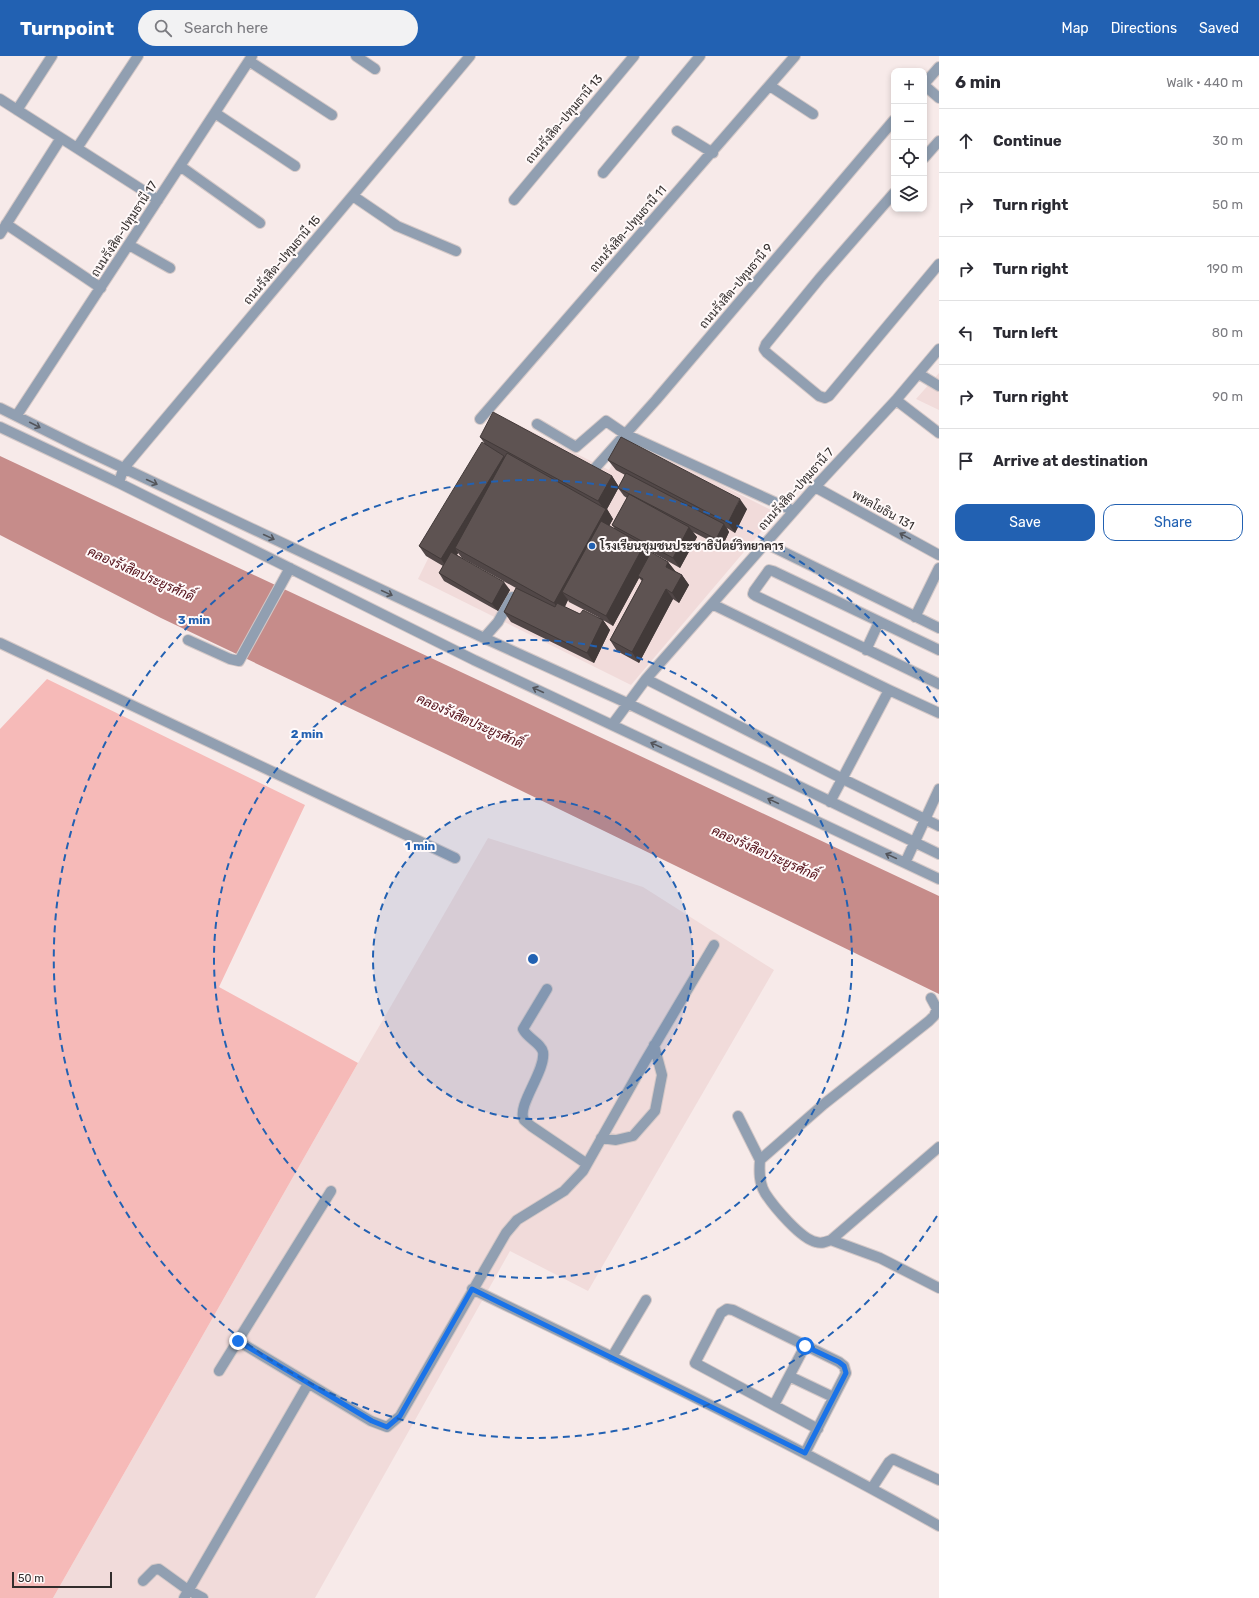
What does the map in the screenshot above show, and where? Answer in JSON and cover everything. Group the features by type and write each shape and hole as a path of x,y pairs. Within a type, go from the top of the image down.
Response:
{"street":[{"path":"17,110 52,56"},
{"path":"77,148 138,56"},
{"path":"356,56 374,69"},
{"name":"ถนนรังสิต-ปทุมธานี 15","path":"119,483 123,469 470,56"},
{"name":"ถนนรังสิต-ปทุมธานี 13","path":"514,200 632,56"},
{"path":"603,174 700,56"},
{"name":"ถนนรังสิต-ปทุมธานี 11","path":"480,419 713,153 795,56"},
{"path":"250,58 332,115"},
{"name":"ถนนรังสิต-ปทุมธานี 17","path":"17,416 250,58"},
{"path":"927,81 939,67"},
{"path":"770,86 813,114"},
{"path":"927,88 939,98"},
{"path":"0,99 158,200"},
{"path":"215,113 295,166"},
{"name":"ถนนรังสิต-ปทุมธานี 9","path":"596,467 656,400 891,124"},
{"path":"677,131 713,153"},
{"path":"0,234 61,138"},
{"path":"927,155 939,141"},
{"path":"180,166 260,223"},
{"path":"353,196 397,226 456,251"},
{"path":"891,196 820,278 766,344 764,349 767,354 819,396 825,398 829,396 939,264"},
{"path":"6,224 101,288"},
{"path":"129,245 170,268"},
{"name":"ถนนรังสิต-ปทุมธานี 7","path":"612,725 646,679 815,487 896,400 939,349"},
{"path":"919,374 939,386"},
{"path":"896,400 939,432"},
{"path":"0,408 123,469 484,638 627,703 939,854"},
{"path":"537,424 576,447 606,421 625,434 794,511"},
{"path":"0,427 119,483 474,660 939,879"},
{"name":"พหลโยธิน 131","path":"815,487 939,555"},
{"path":"765,543 939,628"},
{"path":"188,640 234,661 239,661 290,568"},
{"path":"915,617 939,568"},
{"path":"939,650 769,570 753,594 939,684"},
{"path":"484,638 498,622 514,593"},
{"path":"712,604 939,713"},
{"path":"866,650 879,622"},
{"path":"0,643 455,858"},
{"path":"646,679 939,826"},
{"path":"830,802 841,778 889,690"},
{"path":"905,863 939,789"},
{"path":"238,1341 372,1421 387,1427 400,1416 472,1289 506,1233 517,1220 564,1191 574,1182 587,1164 654,1045 714,945"},
{"path":"547,989 523,1029 526,1034 540,1047 543,1053 537,1078 522,1113 524,1120 531,1126 587,1164"},
{"path":"760,1160 824,1104 929,1021 934,1016 937,1009 936,1004 931,998"},
{"path":"601,1138 616,1140 633,1136 656,1111 662,1075 654,1045"},
{"path":"738,1116 760,1160 759,1177 765,1193 795,1229 815,1242 822,1243 831,1240 939,1147"},
{"path":"219,1372 331,1191"},
{"path":"831,1240 880,1258 939,1288"},
{"path":"472,1289 805,1453 872,1488 939,1526"},
{"path":"612,1357 646,1300"},
{"path":"805,1453 818,1428 833,1397 846,1373 844,1366 839,1362 733,1310 727,1309 721,1313 695,1363 818,1428"},
{"path":"774,1405 791,1377 805,1346"},
{"path":"791,1377 833,1397"},
{"path":"186,1594 308,1384"},
{"path":"872,1488 888,1462 893,1459 939,1480"},
{"path":"143,1581 154,1570 159,1569 186,1594 203,1598"}],"shaded area":[{"path":"939,373 939,410 916,399"},
{"name":"โรงเรียนชุมชนประชาธิปัตย์วิทยาคาร","path":"499,415 609,470 626,437 777,513 631,685 418,579"},
{"path":"47,679 305,805 219,987 358,1063 53,1598 0,1598 0,729"},
{"path":"488,838 643,887 774,970 588,1291 510,1251 315,1598 53,1598 358,1063"}],"water":[{"name":"คลองรังสิตประยูรศักดิ์","path":"0,456 939,896 939,994 446,754 161,618 0,535"}],"building":[{"path":"493,412 612,476 598,501 480,437"},
{"path":"621,437 740,499 728,523 608,460"},
{"path":"482,442 504,456 441,559 419,546"},
{"path":"507,453 606,509 554,603 455,548"},
{"path":"626,473 724,524 716,539 618,488"},
{"path":"629,494 689,527 673,558 612,525"},
{"path":"601,521 644,545 606,616 562,592"},
{"path":"451,552 504,582 492,604 439,573"},
{"path":"651,552 668,562 666,567 682,575 672,593 666,589 632,652 610,640 643,579 638,576"},
{"path":"516,588 555,607 557,603 580,614 583,610 603,620 587,653 504,612"}],"place":[{"name":"โรงเรียนชุมชนประชาธิปัตย์วิทยาคาร","path":"592,546"}],"route":[{"path":"238,1341 372,1421 387,1427 400,1416 472,1289 805,1453 846,1373 844,1366 839,1362 805,1346"}]}
